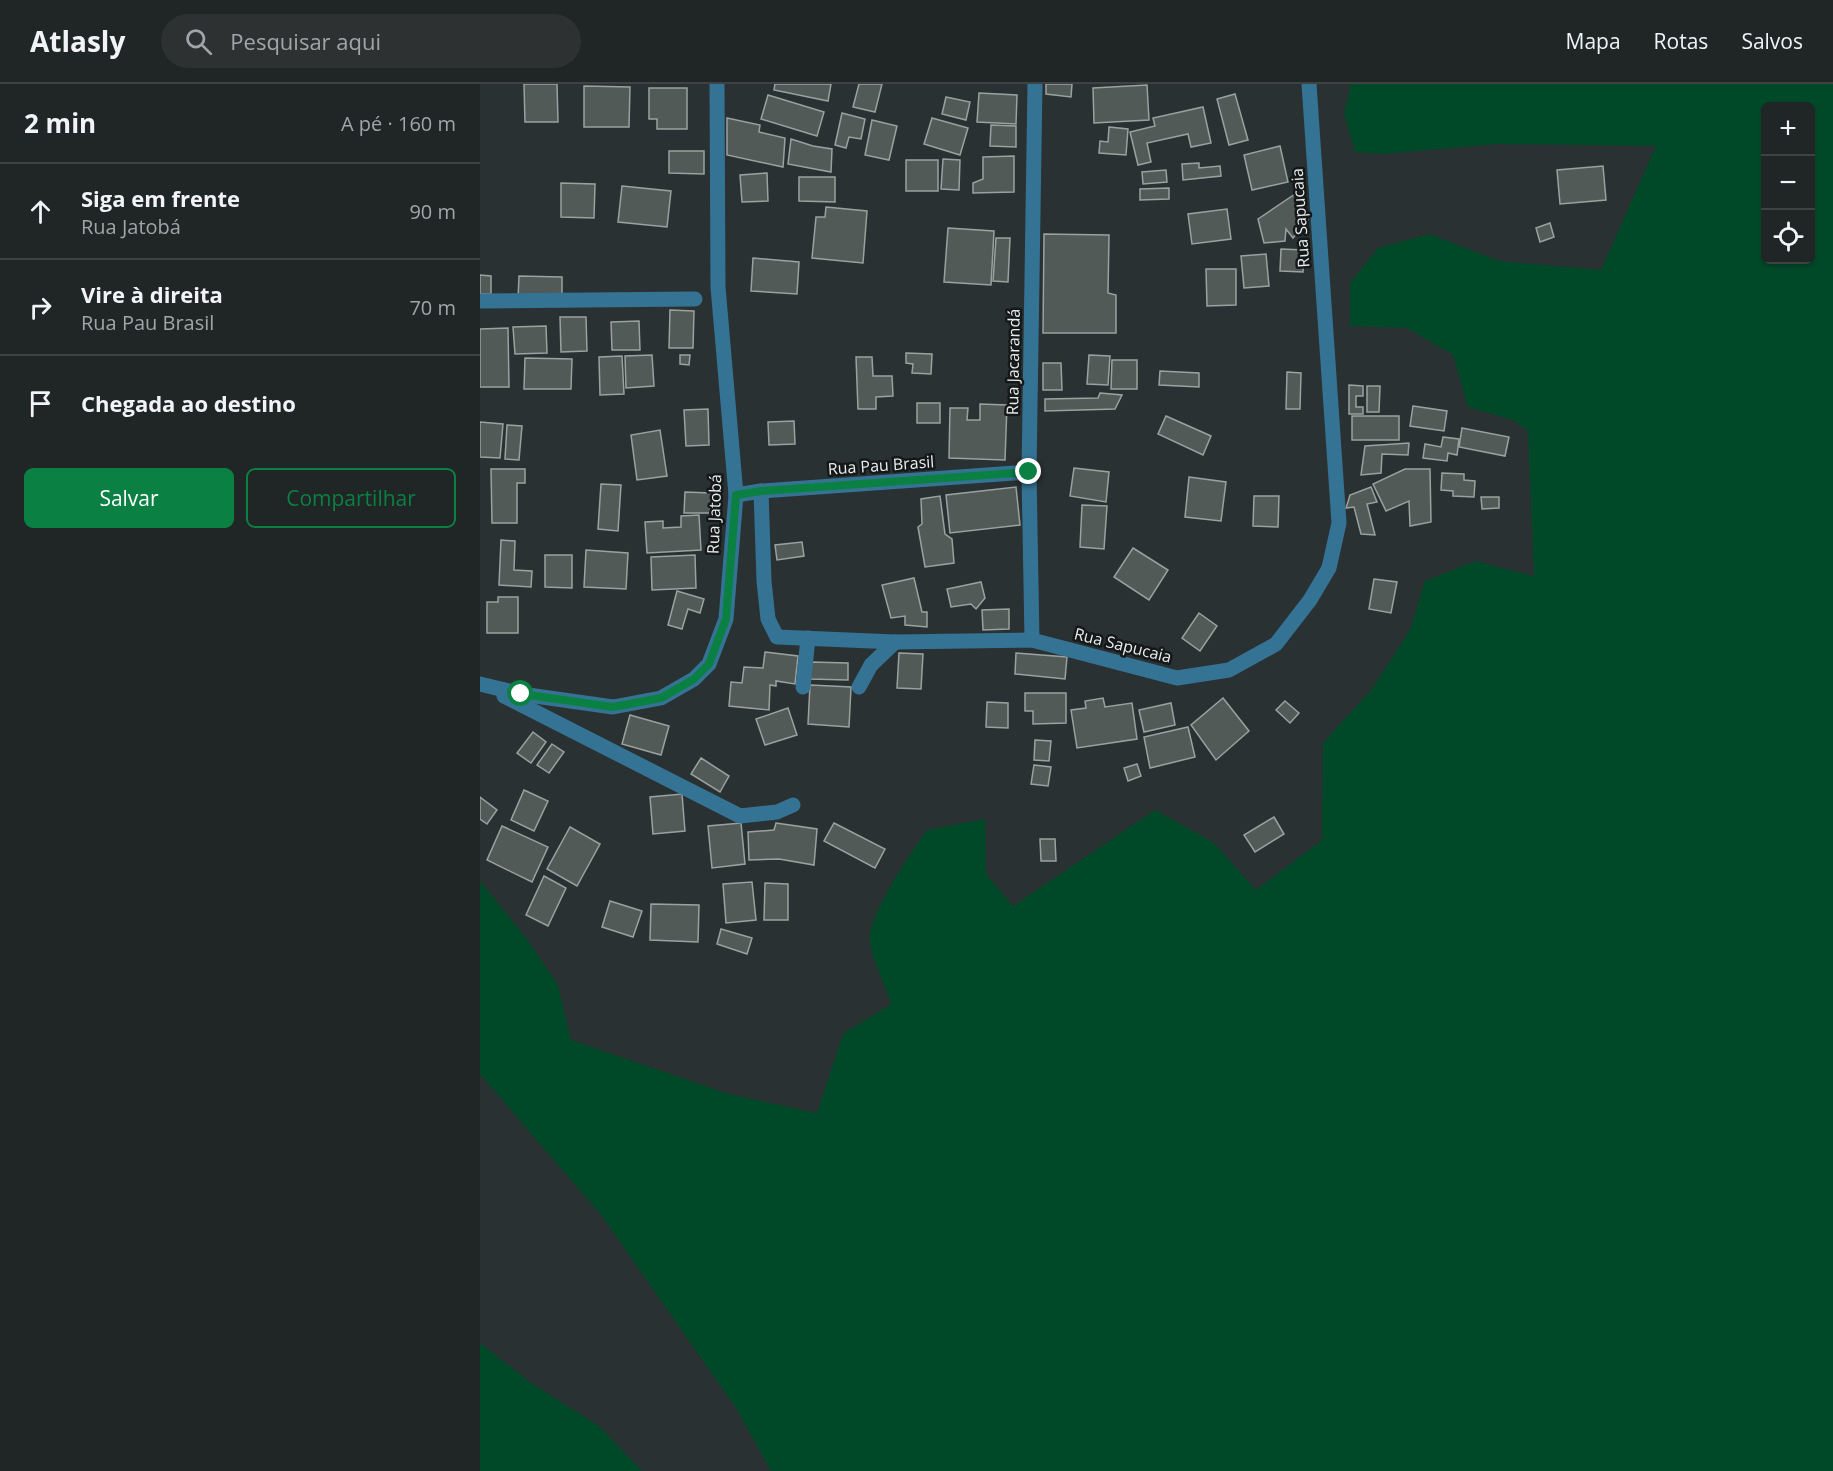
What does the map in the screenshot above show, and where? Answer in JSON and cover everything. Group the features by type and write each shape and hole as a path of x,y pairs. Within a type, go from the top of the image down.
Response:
{"street":[{"name":"Rua Jatobá","path":"480,684 521,694 613,707 661,698 694,679 709,664 726,619 736,495 718,288 717,84"},
{"name":"Rua Jacarandá","path":"1032,640 1029,472 1035,84"},
{"name":"Rua Sapucaia","path":"761,491 764,581 768,619 777,637 895,642 1032,640 1177,678 1229,670 1276,644 1310,600 1329,568 1339,523 1309,84"},
{"path":"480,301 695,299"},
{"name":"Rua Pau Brasil","path":"736,495 761,491 1029,472"},
{"path":"803,687 808,638"},
{"path":"859,687 871,664 895,642"},
{"path":"480,684 740,816 777,812 793,805"}],"green space":[{"path":"1351,84 1833,84 1833,1471 771,1471 736,1408 601,1215 480,1074 480,881 527,939 558,985 571,1040 729,1094 817,1113 843,1034 891,1004 874,958 870,942 871,931 875,917 891,885 927,830 985,819 986,874 1013,906 1155,810 1213,842 1256,890 1322,840 1323,743 1372,689 1410,630 1425,581 1475,561 1534,576 1528,431 1513,420 1468,407 1453,355 1407,328 1350,326 1350,283 1378,248 1430,234 1499,261 1601,270 1656,146 1496,144 1383,154 1355,152 1344,113"},
{"path":"480,1343 530,1382 600,1427 642,1471 480,1471"}],"building":[{"path":"524,84 557,84 558,122 525,122"},
{"path":"775,84 831,84 828,101 774,90"},
{"path":"859,84 882,84 875,112 853,107"},
{"path":"1046,84 1072,84 1071,97 1046,94"},
{"path":"1147,85 1149,120 1094,123 1093,88"},
{"path":"584,86 630,87 629,127 584,127"},
{"path":"649,88 687,88 687,129 657,129 657,119 649,119"},
{"path":"979,93 1017,95 1016,124 977,122"},
{"path":"1235,94 1248,140 1229,145 1217,99"},
{"path":"768,95 824,112 817,136 761,119"},
{"path":"946,97 970,102 966,120 942,114"},
{"path":"1203,107 1211,143 1191,147 1188,134 1147,143 1151,162 1138,165 1130,132 1155,126 1153,118"},
{"path":"842,113 865,119 861,139 849,137 846,148 835,145"},
{"path":"727,118 760,125 759,132 785,138 783,167 727,155"},
{"path":"932,118 968,128 960,155 924,144"},
{"path":"872,120 897,126 889,160 865,155"},
{"path":"991,125 1016,126 1016,147 990,146"},
{"path":"1109,127 1128,129 1126,155 1099,153 1100,141 1108,142"},
{"path":"791,139 832,149 831,172 788,164"},
{"path":"1280,146 1288,182 1252,190 1244,155"},
{"path":"669,151 704,151 704,174 669,173"},
{"path":"1014,156 1014,192 973,193 973,183 983,179 983,157"},
{"path":"943,159 960,160 959,190 941,189"},
{"path":"906,160 938,160 938,191 906,191"},
{"path":"1199,163 1199,168 1220,166 1221,176 1183,180 1182,164"},
{"path":"1603,166 1606,200 1560,204 1557,170"},
{"path":"1166,170 1167,182 1143,184 1142,172"},
{"path":"767,173 768,201 742,202 740,175"},
{"path":"799,177 835,177 835,202 799,201"},
{"path":"561,183 595,184 594,218 561,217"},
{"path":"622,186 671,191 667,227 618,222"},
{"path":"1169,188 1169,199 1140,200 1140,189"},
{"path":"1295,194 1308,220 1293,238 1286,229 1285,241 1264,243 1258,219"},
{"path":"826,207 867,211 863,263 812,258 816,217 825,217"},
{"path":"1227,209 1231,239 1192,244 1188,214"},
{"path":"1550,223 1554,237 1540,242 1536,228"},
{"path":"948,228 994,231 991,285 944,282"},
{"path":"1044,234 1109,235 1108,293 1116,295 1116,333 1043,333"},
{"path":"996,238 1010,238 1008,282 993,281"},
{"path":"1281,249 1304,250 1303,272 1280,271"},
{"path":"1266,254 1269,286 1244,288 1241,256"},
{"path":"753,258 799,262 797,294 751,291"},
{"path":"1206,269 1236,269 1236,305 1207,306"},
{"path":"480,275 491,276 491,294 480,294"},
{"path":"519,276 562,277 562,299 518,299"},
{"path":"670,310 694,311 693,348 669,348"},
{"path":"560,317 586,317 587,351 561,352"},
{"path":"639,321 640,350 612,350 611,322"},
{"path":"546,326 547,353 515,354 513,327"},
{"path":"508,328 509,387 480,387 480,329"},
{"path":"906,353 932,354 931,374 912,373 913,364 906,363"},
{"path":"652,355 654,386 626,388 625,356"},
{"path":"680,355 690,355 689,365 680,364"},
{"path":"1089,355 1110,356 1108,385 1087,384"},
{"path":"622,356 624,394 600,395 599,357"},
{"path":"856,357 872,357 873,376 892,376 893,396 876,397 876,409 858,409"},
{"path":"525,358 572,359 571,389 524,389"},
{"path":"1112,360 1137,360 1137,389 1111,389"},
{"path":"1043,363 1061,363 1062,390 1043,390"},
{"path":"1160,371 1199,373 1199,387 1159,385"},
{"path":"1287,372 1301,373 1300,409 1286,409"},
{"path":"1349,385 1363,386 1363,396 1356,396 1356,407 1363,407 1363,414 1349,414"},
{"path":"1367,386 1380,386 1379,412 1367,412"},
{"path":"1100,393 1122,395 1115,409 1045,411 1045,399 1098,398"},
{"path":"917,403 940,403 940,423 917,423"},
{"path":"980,404 1007,405 1005,460 949,458 950,408 968,408 967,420 980,420"},
{"path":"1413,406 1447,411 1444,431 1410,426"},
{"path":"708,409 709,445 686,446 684,410"},
{"path":"1166,416 1211,436 1203,455 1158,434"},
{"path":"1352,416 1399,416 1399,440 1352,440"},
{"path":"794,421 795,444 769,445 768,422"},
{"path":"480,422 503,424 500,458 480,457"},
{"path":"507,425 522,426 519,460 505,459"},
{"path":"1462,428 1509,437 1505,456 1459,447"},
{"path":"660,430 667,476 637,480 631,435"},
{"path":"1443,437 1459,439 1457,455 1448,453 1447,461 1423,458 1425,444 1441,447"},
{"path":"1409,443 1408,455 1382,454 1381,473 1361,475 1365,446"},
{"path":"1074,468 1109,472 1106,502 1070,496"},
{"path":"491,469 525,469 525,483 517,483 517,523 492,523"},
{"path":"1405,469 1430,469 1431,522 1410,526 1409,501 1386,511 1373,484"},
{"path":"1442,473 1464,474 1464,480 1475,481 1474,497 1453,496 1453,491 1441,490"},
{"path":"1189,477 1226,482 1221,521 1185,517"},
{"path":"601,484 621,485 618,531 598,529"},
{"path":"1016,487 1020,525 950,533 946,495"},
{"path":"1371,487 1377,502 1367,504 1375,535 1361,534 1354,507 1346,508 1350,495"},
{"path":"685,492 711,493 710,513 684,513"},
{"path":"940,496 945,534 952,539 954,563 925,567 918,527 922,524 921,499"},
{"path":"1254,496 1279,496 1278,527 1253,526"},
{"path":"1481,497 1499,497 1499,508 1482,509"},
{"path":"1082,505 1107,506 1104,549 1080,547"},
{"path":"699,515 701,550 647,553 645,522 663,521 663,528 681,527 681,516"},
{"path":"501,540 515,541 514,570 532,571 531,587 499,585"},
{"path":"802,542 804,556 777,560 775,545"},
{"path":"1133,548 1168,570 1149,600 1114,577"},
{"path":"586,550 628,553 626,589 584,587"},
{"path":"545,555 572,555 572,588 545,587"},
{"path":"695,555 696,588 652,590 651,557"},
{"path":"914,578 922,612 927,612 927,627 905,625 905,616 891,618 882,585"},
{"path":"1374,579 1397,582 1391,613 1369,609"},
{"path":"981,582 985,598 976,609 971,604 951,607 947,589"},
{"path":"677,591 704,599 700,613 688,609 682,629 668,625"},
{"path":"498,597 518,597 518,633 487,633 487,602 498,602"},
{"path":"1009,609 1009,629 983,630 982,610"},
{"path":"1199,613 1217,626 1200,651 1182,638"},
{"path":"765,652 798,656 795,684 776,681 776,686 770,685 769,710 729,706 731,682 742,683 744,667 763,668"},
{"path":"899,653 923,654 921,689 897,688"},
{"path":"1016,653 1067,657 1065,679 1015,674"},
{"path":"811,662 848,663 848,680 810,679"},
{"path":"810,685 851,687 849,727 808,724"},
{"path":"1025,693 1066,693 1066,723 1033,724 1033,711 1025,711"},
{"path":"1103,698 1105,707 1132,703 1137,739 1077,748 1071,710 1086,708 1085,701"},
{"path":"1223,698 1249,731 1216,760 1191,725"},
{"path":"1285,701 1299,713 1290,723 1276,710"},
{"path":"987,702 1008,703 1008,728 986,727"},
{"path":"1171,703 1175,725 1144,732 1139,710"},
{"path":"788,708 797,735 765,745 756,719"},
{"path":"630,715 669,726 661,755 622,744"},
{"path":"1188,727 1195,757 1150,768 1144,737"},
{"path":"533,732 546,742 531,763 517,753"},
{"path":"1035,740 1051,741 1049,761 1034,760"},
{"path":"552,744 564,752 549,773 537,765"},
{"path":"701,758 729,776 720,792 691,774"},
{"path":"1137,764 1141,776 1128,781 1124,768"},
{"path":"1034,765 1051,767 1048,786 1031,784"},
{"path":"524,790 548,801 534,831 511,820"},
{"path":"682,794 685,831 653,834 650,797"},
{"path":"480,797 497,810 487,824 480,819"},
{"path":"1274,817 1284,834 1255,852 1244,835"},
{"path":"741,823 745,864 712,868 708,826"},
{"path":"776,823 817,829 814,865 779,859 749,860 748,832 774,830"},
{"path":"834,823 885,849 875,868 824,841"},
{"path":"502,826 548,847 532,882 487,860"},
{"path":"570,827 600,844 577,886 547,869"},
{"path":"1040,839 1055,839 1056,861 1041,861"},
{"path":"544,876 566,888 548,926 526,915"},
{"path":"752,882 756,920 726,923 723,884"},
{"path":"765,883 788,884 788,920 764,920"},
{"path":"610,901 642,911 633,937 602,927"},
{"path":"651,904 699,905 698,942 650,940"},
{"path":"721,929 752,938 747,954 717,944"}],"route":[{"path":"521,694 613,707 661,698 694,679 709,664 726,619 736,495 761,491 1029,472"}]}
